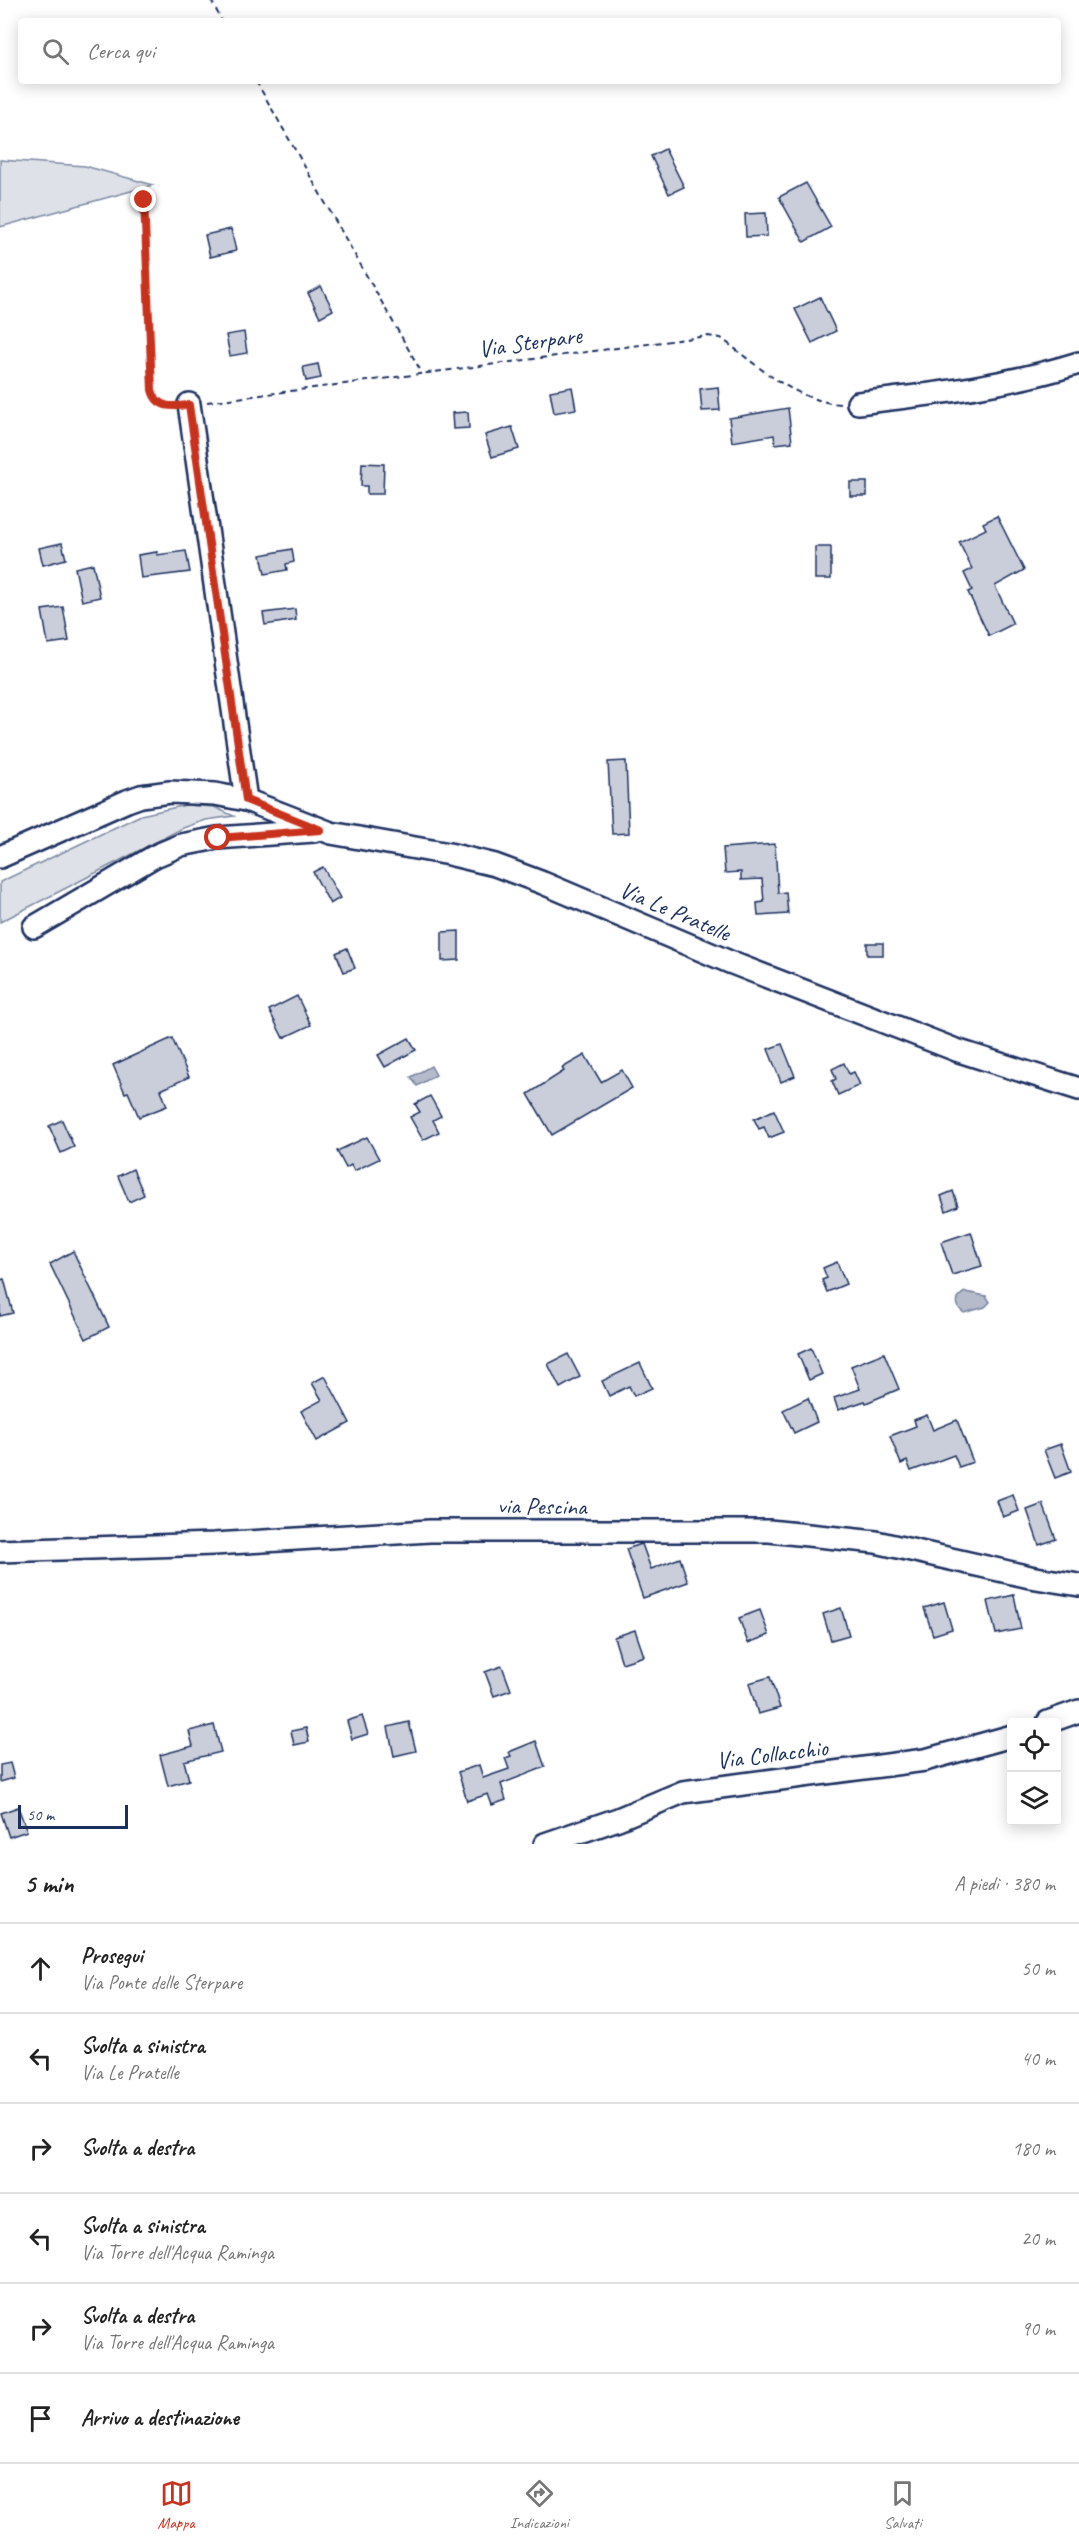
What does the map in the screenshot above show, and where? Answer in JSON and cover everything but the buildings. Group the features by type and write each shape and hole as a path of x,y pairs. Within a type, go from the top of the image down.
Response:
{"street":[{"path":"858,403 973,390 1079,363"},
{"path":"189,405 246,800"},
{"name":"Via Le Pratelle","path":"0,857 141,796 188,792 246,800 321,830 495,865 537,880 732,963 956,1050 1079,1089"},
{"path":"34,927 147,860 181,845 207,839 321,830"},
{"name":"via Pescina","path":"0,1551 214,1544 430,1531 769,1531 876,1542 1030,1577 1079,1585"},
{"path":"1059,1718 1079,1711"},
{"name":"Via Collacchio","path":"545,1844 618,1819 683,1792 925,1760 1007,1737"}],"path":[{"path":"211,0 220,18"},
{"path":"258,84 422,373"},
{"name":"Via Sterpare","path":"144,200 152,390 156,399 162,404 173,407 708,336 721,338 786,387 804,396 827,403 844,405 858,403"}],"shaded area":[{"path":"0,160 85,166 153,185 0,227"},
{"path":"186,805 214,807 234,816 206,820 183,828 0,922 0,882 141,815"}],"water":[{"path":"431,1066 436,1075 417,1086 411,1077"},
{"path":"965,1292 986,1296 990,1302 985,1307 964,1313 957,1302"}],"route":[{"path":"144,200 152,390 153,395 162,404 173,407 189,405 246,800 266,806 321,830 218,838"}]}
